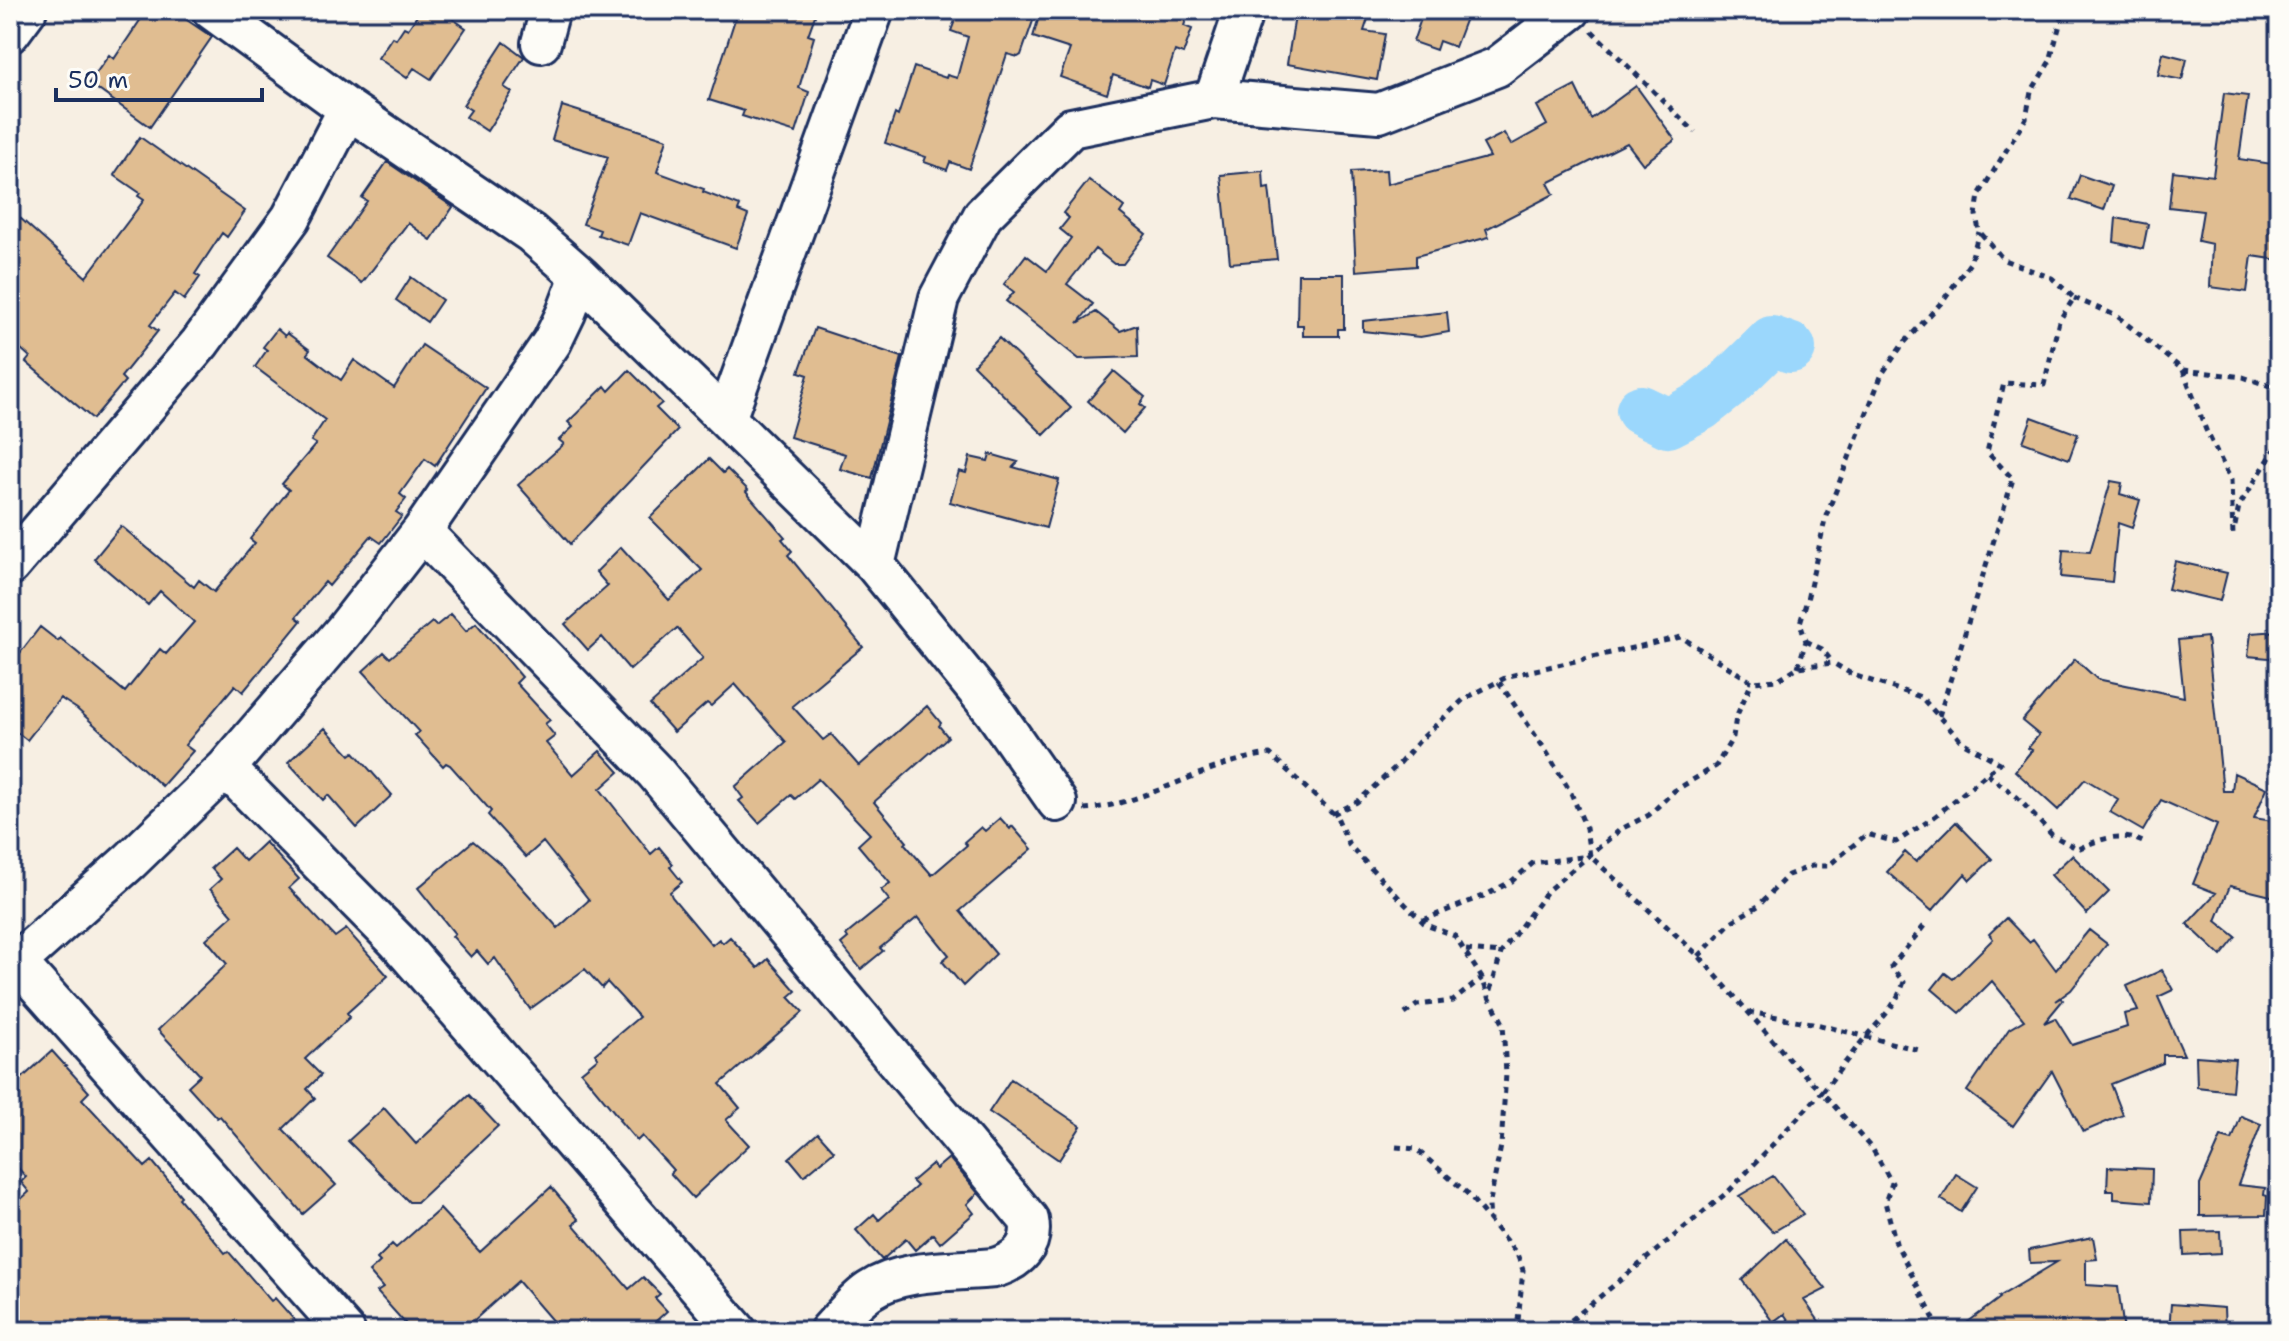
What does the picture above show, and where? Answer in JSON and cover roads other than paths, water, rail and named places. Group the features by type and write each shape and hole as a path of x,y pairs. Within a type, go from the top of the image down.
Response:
{"street":[{"path":"10,33 27,10"},
{"path":"212,10 348,109 531,233 580,276 875,565 993,710 1057,802"},
{"path":"726,419 874,10"},
{"path":"1214,99 1244,10"},
{"path":"875,565 939,298 983,215 1071,128 1214,99 1379,113 1497,67 1571,10"},
{"path":"10,566 200,343 291,218 348,109"},
{"path":"345,1331 14,965 130,861 226,768 344,631 422,531 552,342 580,276"},
{"path":"422,531 655,772 1029,1220 1030,1241 1020,1255 1007,1264 892,1280 856,1301 829,1331"},
{"path":"226,768 398,942 737,1331"}],"waterway":[{"path":"1641,410 1668,423 1701,406 1772,341 1791,348"}]}
